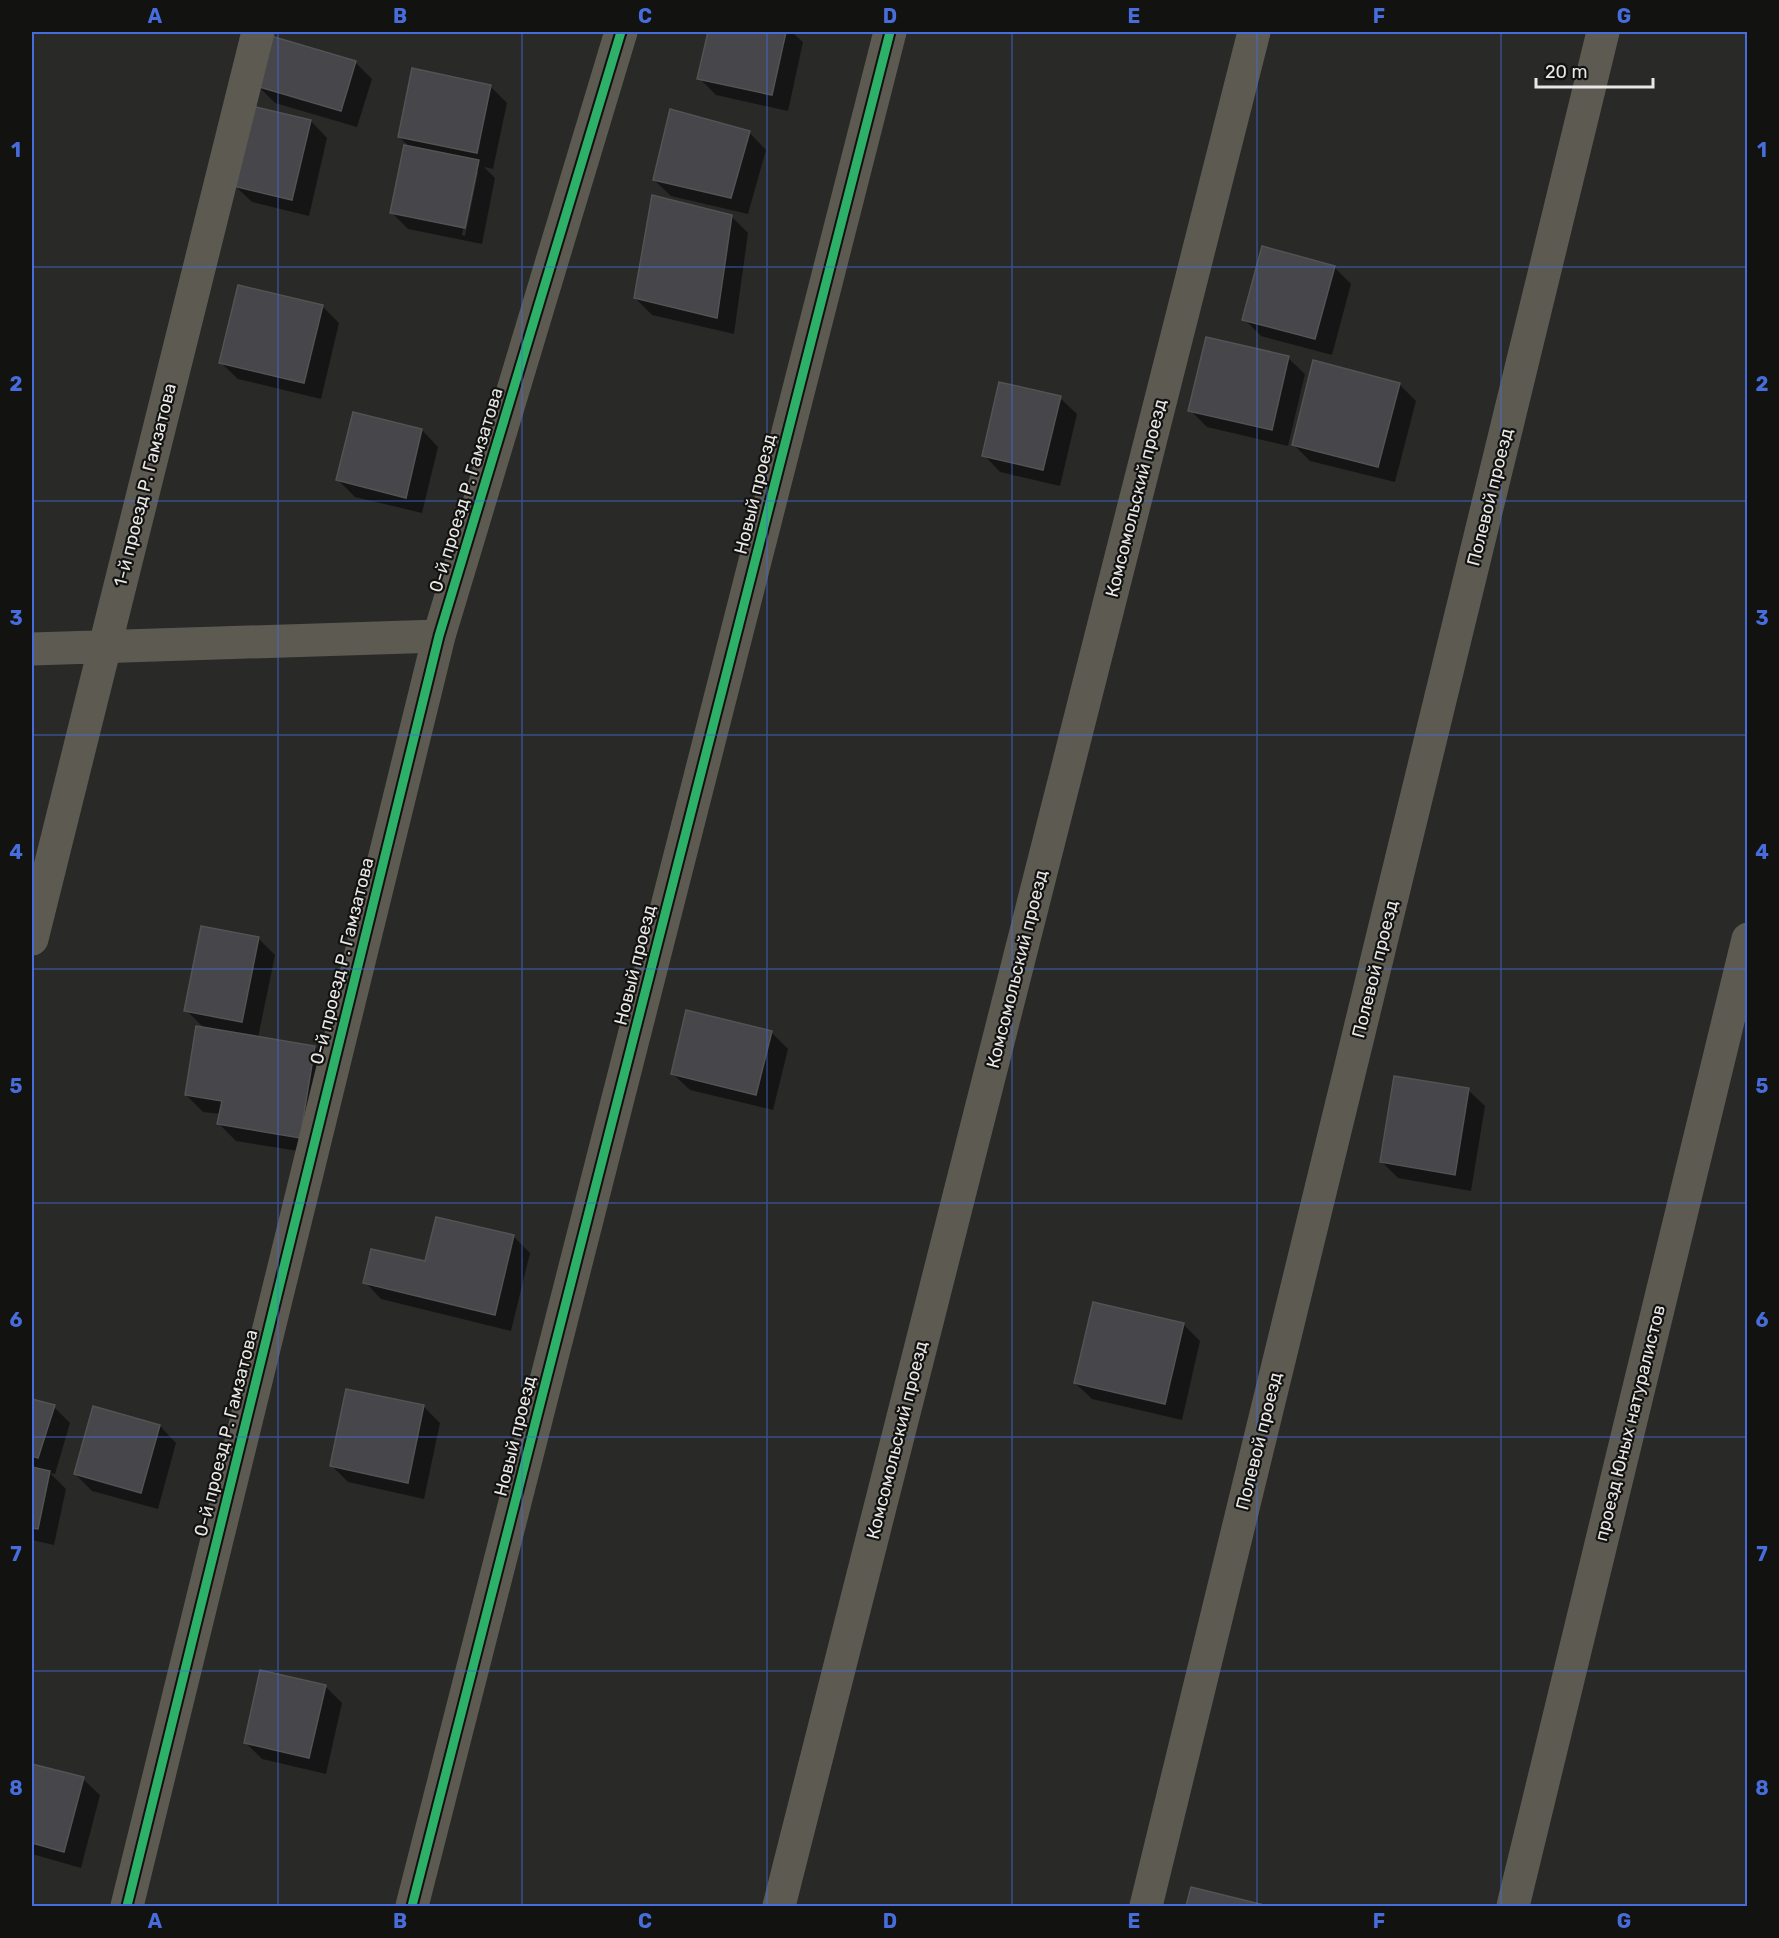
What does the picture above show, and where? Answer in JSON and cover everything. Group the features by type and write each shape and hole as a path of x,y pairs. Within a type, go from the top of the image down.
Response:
{"street":[{"name":"1-й проезд Р. Гамзатова","path":"32,939 258,32"},
{"name":"0-й проезд Р. Гамзатова","path":"127,1906 439,636 621,32"},
{"name":"Новый проезд","path":"412,1906 890,32"},
{"name":"Комсомольский проезд","path":"780,1906 1254,32"},
{"name":"Полевой проезд","path":"1146,1906 1604,32"},
{"path":"32,649 439,636"},
{"name":"проезд Юных натуралистов","path":"1513,1906 1748,939"}],"building":[{"path":"708,32 786,32 772,95 697,79"},
{"path":"271,36 356,61 341,111 256,86"},
{"path":"412,68 491,85 477,153 398,137"},
{"path":"252,106 311,120 292,200 233,186"},
{"path":"670,109 750,131 731,198 653,180"},
{"path":"404,145 479,160 465,228 390,213"},
{"path":"652,195 732,215 717,318 634,298"},
{"path":"1262,246 1335,266 1315,339 1242,320"},
{"path":"238,285 323,305 304,383 219,363"},
{"path":"1206,337 1289,356 1272,430 1188,411"},
{"path":"1313,360 1400,383 1378,467 1292,445"},
{"path":"999,382 1061,396 1043,470 982,456"},
{"path":"353,412 422,429 406,498 336,480"},
{"path":"201,926 259,937 242,1022 184,1011"},
{"path":"686,1010 772,1031 756,1095 671,1074"},
{"path":"196,1026 315,1046 300,1138 217,1124 222,1101 185,1095"},
{"path":"1394,1076 1469,1088 1455,1175 1380,1162"},
{"path":"436,1217 514,1235 495,1315 363,1283 371,1249 425,1261"},
{"path":"1093,1302 1184,1323 1165,1404 1074,1383"},
{"path":"346,1389 424,1405 408,1483 330,1466"},
{"path":"32,1399 55,1405 38,1458 32,1456"},
{"path":"93,1406 160,1425 141,1493 74,1474"},
{"path":"32,1467 50,1471 38,1529 32,1528"},
{"path":"260,1670 326,1685 309,1758 244,1743"},
{"path":"32,1764 84,1777 64,1852 32,1843"},
{"path":"1191,1887 1268,1906 1186,1906"}],"cycle path":[{"path":"127,1906 439,636 621,32"},
{"path":"412,1906 890,32"}]}
